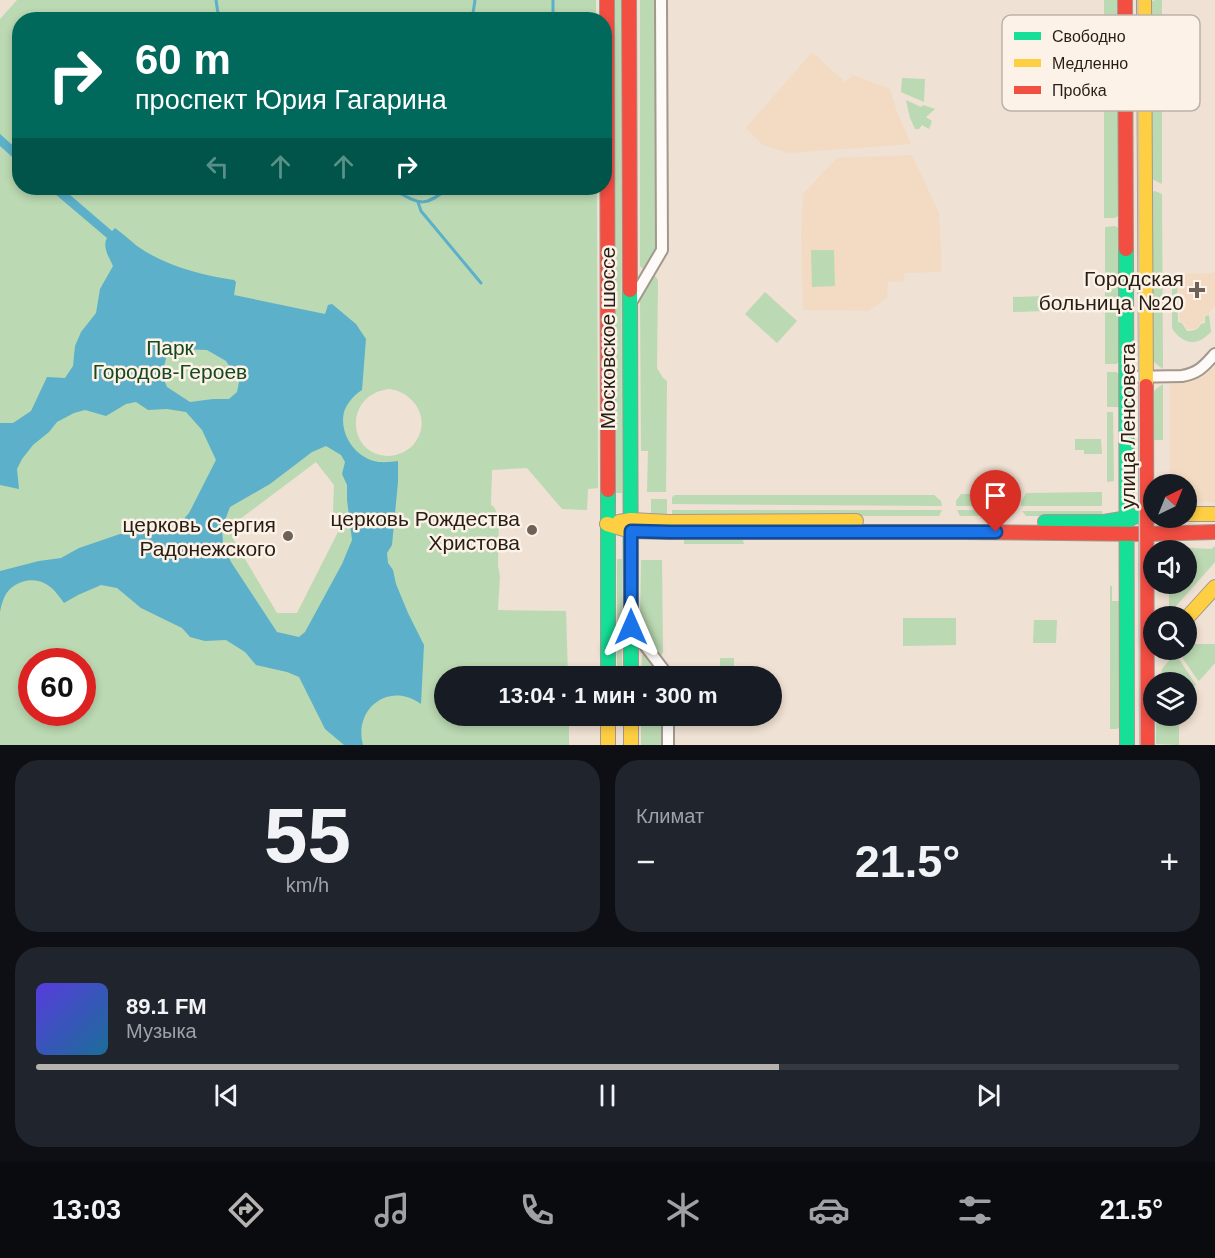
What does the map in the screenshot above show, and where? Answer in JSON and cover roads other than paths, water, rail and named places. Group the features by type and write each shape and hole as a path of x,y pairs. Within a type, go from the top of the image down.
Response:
{"main road":[{"name":"Московское шоссе","path":"629,0 631,666"},
{"name":"улица Ленсовета","path":"1125,0 1125,15"},
{"name":"улица Ленсовета","path":"1144,0 1144,15"},
{"name":"улица Ленсовета","path":"1126,111 1127,745"},
{"name":"улица Ленсовета","path":"1144,111 1145,377 1149,474"},
{"name":"Московское шоссе","path":"607,195 608,666"},
{"path":"1197,513 1215,514"},
{"path":"607,524 1104,522 1143,516"},
{"path":"631,525 670,532 1127,534 1215,532"},
{"name":"улица Ленсовета","path":"1147,528 1147,745"},
{"path":"1197,609 1209,598 1215,586"},
{"path":"1127,665 1146,665 1151,660"},
{"path":"608,726 608,745"},
{"path":"631,726 631,745"}],"street":[{"path":"631,304 662,250 661,0"},
{"path":"1127,377 1190,374 1201,369 1215,354"},
{"path":"631,627 661,666"},
{"path":"668,726 668,745"}],"water":[{"path":"0,134 12,145 12,157 0,146"},
{"path":"56,195 70,195 112,231 115,228 137,246 159,259 196,272 234,280 236,282 234,295 325,314 328,305 332,304 356,324 366,339 362,390 356,394 345,409 344,428 350,443 360,454 374,461 398,461 392,545 387,553 388,563 424,645 421,704 409,698 397,696 386,697 377,702 363,720 361,732 363,745 344,745 325,729 299,677 256,665 245,652 226,640 205,641 190,637 182,628 141,608 117,588 101,585 64,603 55,592 39,581 21,582 7,593 0,612 0,571 61,558 79,548 120,534 151,533 176,528 189,513 216,460 202,430 186,412 167,409 148,410 136,402 126,404 106,416 85,410 57,422 22,459 17,469 19,489 0,485 0,423 13,423 31,411 47,377 65,378 73,366 75,346 81,332 96,313 100,289 113,266 108,256 107,238","holes":["179,349 207,350 226,361 239,382 237,392 229,399 190,402 167,387 162,375 166,358","326,446 341,455 345,462 342,474 347,485 352,540 342,564 305,632 299,637 277,632 231,562 223,543 222,528 230,507 270,484 312,452"]}],"waterway":[{"path":"216,0 218,12"},
{"path":"473,12 475,0"},
{"path":"553,0 553,12"},
{"path":"404,195 423,202 438,195"},
{"path":"418,202 421,211 481,283"}],"tram line":[{"path":"1138,0 1138,15"},
{"path":"1138,111 1140,745"}],"place":[{"name":"Городская больница №20","path":"1197,290"},
{"name":"церковь Рождества Христова","path":"532,530"},
{"name":"церковь Сергия Радонежского","path":"288,536"}],"park label":[{"name":"Парк Городов-Героев","path":"170,359"}]}
